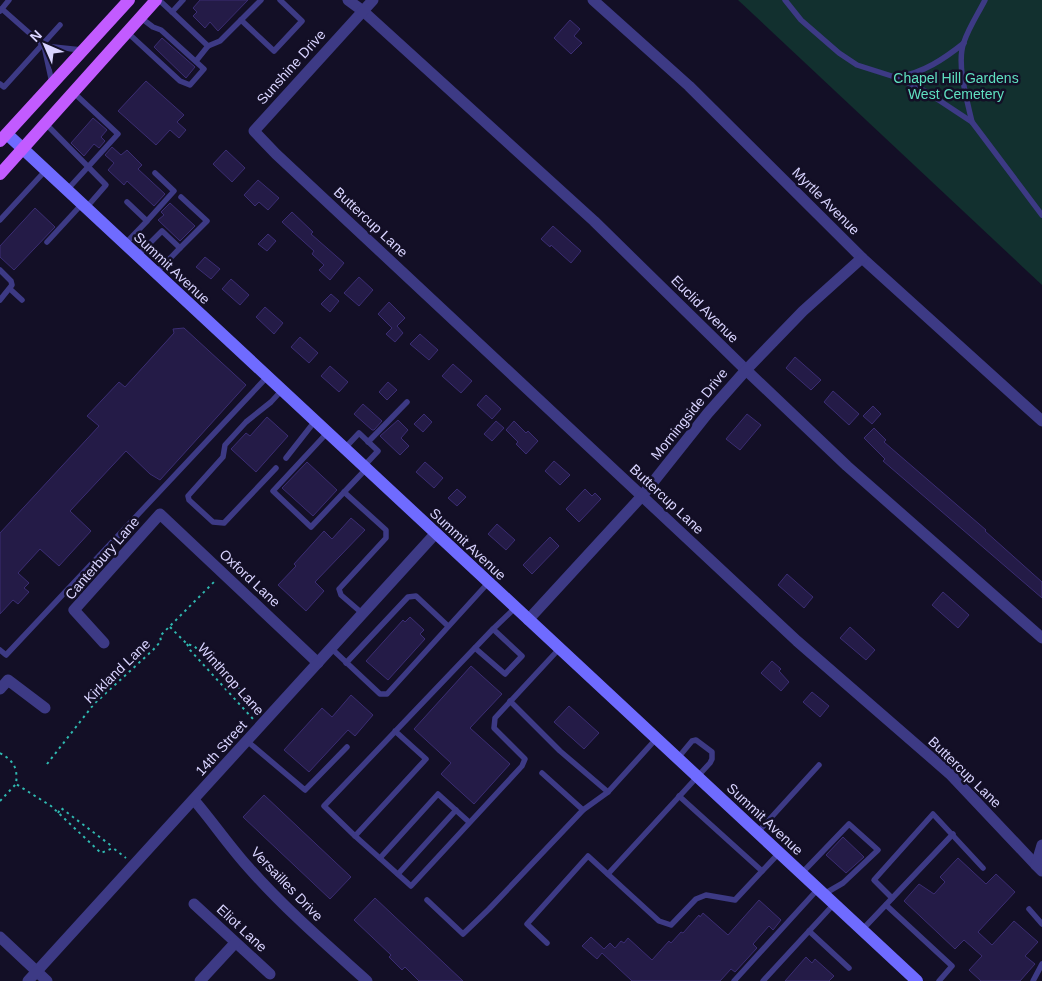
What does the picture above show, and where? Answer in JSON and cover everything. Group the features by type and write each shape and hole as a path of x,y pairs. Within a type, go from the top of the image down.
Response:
{"main road":[{"path":"2,134 52,84 129,0"},
{"path":"0,174 24,150 157,0"},
{"name":"Summit Avenue","path":"2,134 24,150 46,170 917,981"}],"street":[{"name":"Euclid Avenue","path":"348,0 363,10 594,221 847,466 1042,638"},
{"name":"Sunshine Drive","path":"276,154 254,131 373,0"},
{"name":"Myrtle Avenue","path":"593,0 690,86 862,258 1042,421"},
{"name":"Buttercup Lane","path":"276,154 797,641 950,774 1039,868"},
{"name":"Morningside Drive","path":"528,620 642,496 708,413 746,370 803,311 862,258"},
{"name":"Oxford Lane","path":"160,514 318,663"},
{"name":"Canterbury Lane","path":"104,643 74,610 160,514"},
{"name":"14th Street","path":"28,981 435,534"},
{"path":"0,689 8,680 45,708"},
{"name":"Versailles Drive","path":"194,800 213,821 248,868 303,923 367,981"},
{"path":"1039,868 1042,845"},
{"name":"Eliot Lane","path":"194,904 270,974"},
{"path":"0,938 47,981"},
{"path":"200,981 235,943"}],"lane":[{"path":"10,0 2,6 43,46 52,84"},
{"path":"157,0 208,46"},
{"path":"172,12 183,0"},
{"path":"196,61 208,46 220,41 261,0"},
{"path":"241,20 274,52 302,21 280,0"},
{"path":"784,0 801,20 839,53 857,65 898,78 925,91 972,122 1042,214"},
{"path":"972,122 966,98 962,59 964,43 985,0"},
{"path":"128,33 188,85 204,69 161,30 153,27 141,18"},
{"path":"0,84 4,87 60,25"},
{"path":"898,78 913,75 932,65 964,43"},
{"path":"43,46 82,50"},
{"path":"67,190 118,134 74,93"},
{"path":"46,124 106,185 47,242"},
{"path":"0,220 46,170"},
{"path":"125,244 174,192 155,173"},
{"path":"156,273 207,221 181,197"},
{"path":"127,202 147,221"},
{"path":"137,256 162,231 180,248"},
{"path":"0,270 11,280 10,289 0,300"},
{"path":"10,289 22,300"},
{"path":"0,650 6,655 267,377"},
{"path":"276,468 224,523 213,522 189,500 188,496 223,457 225,445 246,422 271,402 282,390"},
{"path":"368,442 407,402"},
{"path":"286,458 314,421"},
{"path":"327,433 273,491 311,527 378,452 359,433 344,449"},
{"path":"344,492 386,530 386,538 339,589 341,595 363,614"},
{"path":"332,648 380,694 387,694 488,583"},
{"path":"346,663 408,597 416,596 448,626"},
{"path":"515,608 324,806 411,886 522,766 525,759 494,728 495,718 559,648"},
{"path":"475,648 505,674 522,656 494,629"},
{"path":"510,701 560,751 608,792"},
{"path":"355,836 426,759 396,732"},
{"path":"427,900 463,934 583,810 608,792 656,739"},
{"path":"608,874 710,763 712,752 701,742 694,740 677,758"},
{"path":"247,741 305,790 347,746"},
{"path":"757,833 819,766"},
{"path":"542,773 583,810"},
{"path":"380,858 438,794 470,822"},
{"path":"679,796 762,871"},
{"path":"398,874 456,810"},
{"path":"892,898 874,880 933,814 983,868"},
{"path":"734,981 821,892 844,883 878,850 849,824 802,874"},
{"path":"862,930 953,834"},
{"path":"546,943 527,924 588,856 659,922 671,925 696,899 706,895 735,900 779,853"},
{"path":"763,981 834,904"},
{"path":"886,905 952,966 939,981"},
{"path":"1029,909 1042,924"},
{"path":"809,931 849,968"},
{"path":"1033,981 1042,964"}],"path":[{"name":"Kirkland Lane","path":"47,764 94,704 153,650 161,640 160,636 222,573"},
{"name":"Winthrop Lane","path":"170,627 260,727"},
{"name":"Winthrop Lane","path":"187,644 194,646 269,717"},
{"path":"0,753 11,760 17,772 16,784 0,801"},
{"path":"16,784 58,812 101,853 113,848"},
{"path":"58,812 61,808 135,865"}],"green space":[{"name":"Chapel Hill Gardens West Cemetery","path":"738,0 1042,0 1042,285"}],"building":[{"path":"200,0 248,0 218,31 210,22 205,28 193,16 197,12 193,8"},
{"path":"570,20 580,29 574,36 582,43 571,54 554,38"},
{"path":"162,38 195,67 186,78 154,47"},
{"path":"146,81 184,115 177,122 186,130 179,138 170,130 156,145 118,111"},
{"path":"93,118 107,130 101,137 105,141 99,148 94,144 84,156 71,143"},
{"path":"112,147 121,155 127,150 142,165 138,169 165,194 154,206 127,181 124,185 108,170 114,163 105,155"},
{"path":"226,150 245,168 232,182 213,164"},
{"path":"258,180 279,198 268,210 259,202 255,206 244,195"},
{"path":"170,203 195,226 180,241 158,220 164,215 161,212"},
{"path":"35,208 55,227 14,270 0,257 0,246"},
{"path":"292,212 313,232 311,234 344,263 330,280 319,270 324,265 312,254 314,251 282,222"},
{"path":"553,226 581,251 571,263 551,245 550,247 541,239"},
{"path":"268,234 276,241 267,251 258,244"},
{"path":"205,257 220,269 211,279 196,267"},
{"path":"359,277 373,290 359,306 344,293"},
{"path":"231,279 249,295 240,305 222,289"},
{"path":"331,294 339,301 330,312 321,304"},
{"path":"389,302 405,318 397,326 403,333 395,342 386,334 392,328 378,314"},
{"path":"265,307 283,323 274,334 256,317"},
{"path":"184,328 246,385 160,480 150,474 126,451 70,511 91,531 59,566 40,549 18,573 29,583 24,588 29,592 18,604 13,600 0,614 0,533 99,426 87,416 119,382 125,387 174,333 173,329"},
{"path":"420,334 438,350 429,360 410,344"},
{"path":"300,337 318,353 309,363 291,347"},
{"path":"795,357 821,380 811,390 786,368"},
{"path":"453,364 472,381 461,393 442,376"},
{"path":"330,366 348,382 339,392 321,376"},
{"path":"388,382 397,390 387,400 379,392"},
{"path":"833,391 859,414 849,425 824,402"},
{"path":"486,395 501,409 492,419 477,405"},
{"path":"363,404 382,421 374,430 354,414"},
{"path":"873,406 881,414 872,424 863,416"},
{"path":"424,414 432,422 423,432 414,424"},
{"path":"747,414 761,425 740,450 726,439"},
{"path":"267,417 288,436 256,472 231,449 246,433 250,436"},
{"path":"398,420 408,430 401,438 409,446 400,455 380,436"},
{"path":"496,421 504,428 492,441 484,434"},
{"path":"514,421 526,433 528,431 538,441 526,454 516,444 518,442 506,430"},
{"path":"874,428 886,440 884,442 986,530 1042,582 1042,598 883,461 885,459 864,438"},
{"path":"554,461 570,475 560,485 545,471"},
{"path":"307,462 337,490 313,516 282,488"},
{"path":"425,462 443,478 434,488 416,472"},
{"path":"457,489 466,497 457,506 448,498"},
{"path":"585,489 592,496 595,493 601,499 579,522 566,509"},
{"path":"351,518 365,530 315,582 324,591 306,611 278,585 324,531 332,539"},
{"path":"497,524 515,540 506,550 488,534"},
{"path":"550,537 559,546 532,574 523,565"},
{"path":"787,574 813,597 804,608 778,585"},
{"path":"943,592 969,615 958,628 932,605"},
{"path":"410,617 424,630 420,634 425,639 388,680 366,661 403,620 405,622"},
{"path":"850,627 875,650 866,660 840,638"},
{"path":"772,661 781,669 779,671 789,682 781,691 761,673"},
{"path":"471,666 502,694 470,728 510,764 474,804 441,774 451,763 414,729"},
{"path":"812,692 829,706 820,717 803,702"},
{"path":"351,695 373,715 355,736 348,730 309,772 284,750 322,708 332,717"},
{"path":"569,706 599,733 584,749 554,722"},
{"path":"264,795 351,877 330,899 243,817"},
{"path":"843,837 864,857 846,873 826,855"},
{"path":"958,858 986,884 996,874 1015,892 978,932 992,945 1014,921 1038,942 1025,956 1035,964 1020,981 981,981 969,970 982,956 964,940 955,949 904,901 919,884 934,894 945,882 940,877"},
{"path":"375,898 463,981 419,981 405,967 402,970 389,957 391,955 354,920"},
{"path":"759,900 781,920 773,930 769,926 753,944 757,948 735,972 731,969 720,981 632,981 602,953 597,959 582,946 591,937 604,949 610,943 615,948 621,941 624,943 628,938 652,960 669,941 671,943 681,932 683,933 699,915 700,917 703,913 728,935"},
{"path":"806,957 812,963 815,959 834,976 829,981 785,981"}]}
